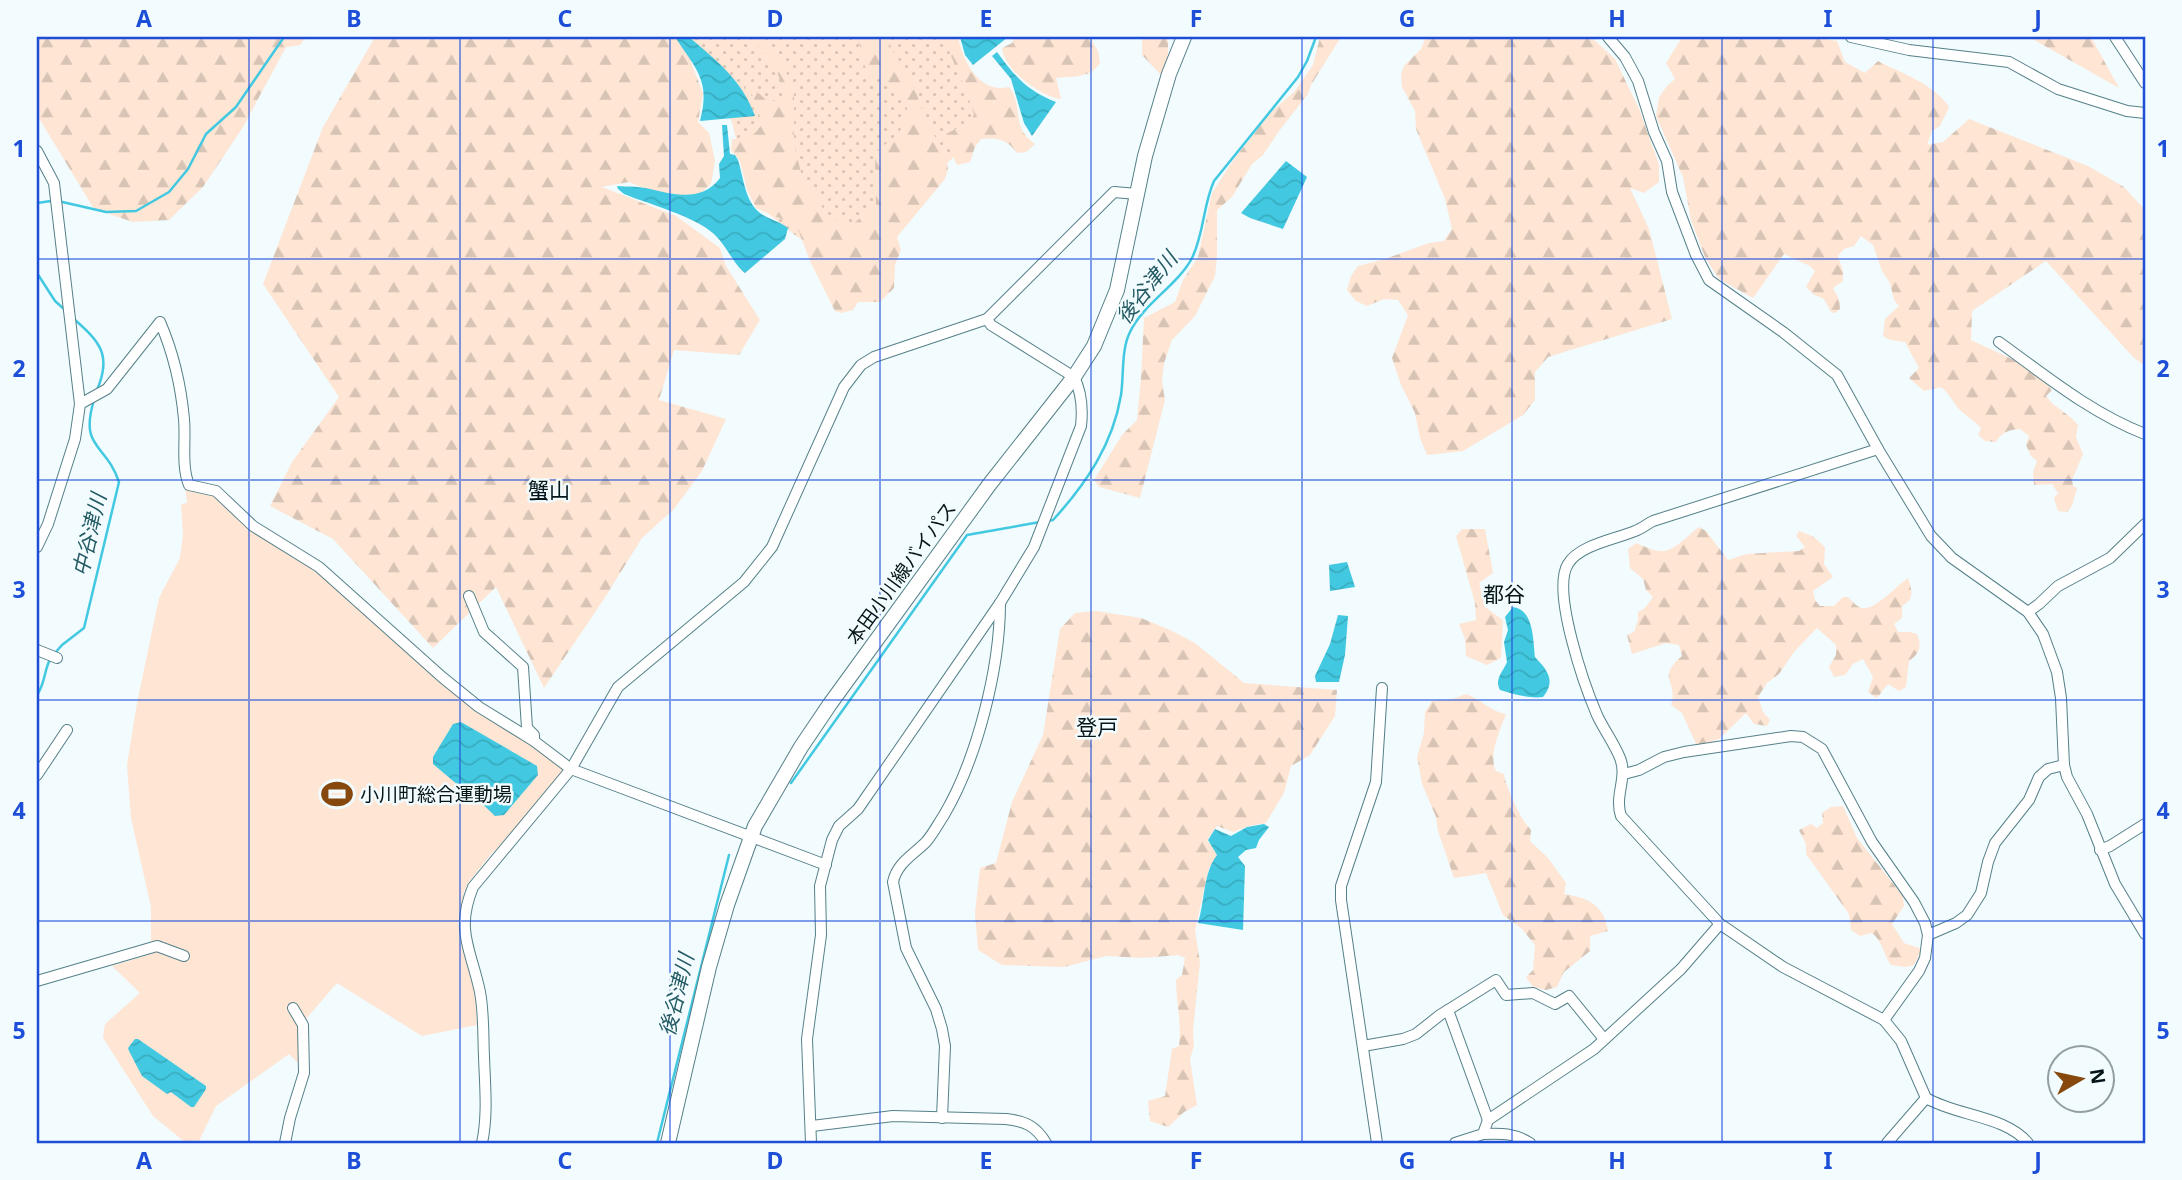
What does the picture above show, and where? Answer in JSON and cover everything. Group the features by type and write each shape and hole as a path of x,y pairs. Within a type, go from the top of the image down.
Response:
{"street":[{"name":"本田小川線バイパス","path":"668,1143 709,967 750,837 781,778 830,705 989,485 1074,377 1094,346 1117,289 1145,156 1169,74 1184,37"},
{"path":"1608,37 1625,57 1638,80 1654,132 1667,162 1672,192 1696,255 1709,280 1783,332 1837,375 1931,536 1952,558 2028,612 2043,634 2057,671 2067,777 2092,827 2099,850 2115,884 2145,934"},
{"path":"1851,37 1909,50 2009,62 2058,89 2127,111 2145,113"},
{"path":"2115,37 2145,83"},
{"path":"37,151 54,183 80,404 75,439 48,524 37,547"},
{"path":"482,1143 486,1123 480,994 464,936 466,905 482,873 571,769 618,687 744,582 772,547 844,387 861,365 874,357 987,319 1114,192 1137,194"},
{"path":"811,1143 807,1039 821,935 820,886 832,840 839,827 858,809 1000,603 1034,547 1081,426 1083,408 1080,388 1074,377 991,326 987,319"},
{"path":"80,404 107,389 160,322 170,346 178,385 184,419 186,475 189,485 216,491 253,526 319,567 479,707 534,741 571,769 826,865"},
{"path":"1999,342 2085,405 2117,423 2145,434"},
{"path":"1878,449 1653,521 1635,531 1608,539 1569,561 1565,569 1564,585 1571,638 1598,716 1620,758 1624,774 1618,796 1621,816 1720,924 1783,967 1884,1020 1902,1041 1926,1098 1953,1111 2013,1128 2028,1143"},
{"path":"2028,612 2058,586 2110,558 2145,524"},
{"path":"470,596 484,632 523,667 527,728 534,736 534,741"},
{"path":"942,1118 945,1046 942,1029 936,1009 906,948 893,882 901,864 928,839 957,789 975,742 990,687 998,651 1000,603"},
{"path":"1377,1143 1341,886 1376,782 1382,688"},
{"path":"37,775 66,730"},
{"path":"1624,774 1639,770 1664,757 1684,752 1791,736 1813,741 1822,749 1872,842 1921,913 1928,935 1925,958 1919,971 1884,1020"},
{"path":"1928,935 1967,915 1981,893 1995,843 2022,809 2039,777 2048,769 2064,765"},
{"path":"2099,850 2145,824"},
{"path":"1483,1134 1488,1120 1594,1049 1681,969 1720,924"},
{"path":"37,981 157,946 184,956"},
{"path":"1363,1046 1416,1034 1496,980 1506,995 1533,993 1555,1004 1569,996 1604,1039"},
{"path":"285,1143 304,1073 303,1025 293,1008"},
{"path":"1448,1010 1488,1120"},
{"path":"1887,1143 1926,1098"},
{"path":"812,1126 893,1116 1020,1121 1032,1126 1046,1143"},
{"path":"1455,1143 1483,1134 1501,1133 1514,1135 1530,1143"}],"green space":[{"path":"37,37 306,37 300,45 286,47 243,127 203,187 169,220 133,222 94,209 37,115"},
{"path":"375,37 681,37 703,93 698,122 709,133 715,161 711,184 692,201 657,193 629,182 602,187 676,216 720,248 726,266 760,320 739,355 674,350 659,400 726,419 702,471 674,509 642,538 544,688 496,587 433,648 333,539 270,506 292,462 339,397 263,284 323,127"},
{"path":"665,37 955,37 985,128 890,216 846,270 795,235 754,202 732,122 697,66"},
{"path":"750,37 761,37 780,61 794,87 794,145 804,184 816,196 826,214 840,221 854,223 876,205 875,153 899,132 907,112 906,100 899,89 868,73 856,37 888,37 892,50 913,81 920,105 946,154 948,169 945,179 897,237 901,250 895,265 894,288 880,302 858,302 853,310 841,313 835,311 799,232 791,223 756,208 747,190 740,161 731,150 732,139 750,136 762,123 753,96 745,88 748,84 765,99 785,103 779,77 771,59"},
{"path":"945,37 958,37 969,66 981,81 999,88 1009,87 1016,102 1022,131 1035,144 1026,152 1017,153 1002,140 981,139 970,162 957,165 946,134 969,122 974,115"},
{"path":"1015,37 1090,37 1098,51 1100,63 1086,74 1056,78 1061,99 1053,97 1024,81 1009,65 1002,48 1012,43"},
{"path":"1142,37 1168,37 1168,71 1163,77 1142,55"},
{"path":"1320,37 1341,37 1308,94 1263,155 1252,164 1232,197 1217,210 1215,276 1195,316 1172,340 1164,363 1162,382 1165,400 1140,498 1099,487 1094,480 1122,435 1137,420 1144,318 1175,302 1183,280 1198,257 1212,193 1234,159 1272,111 1294,92 1313,65"},
{"path":"1426,37 1591,37 1615,59 1640,111 1659,165 1659,182 1644,193 1630,188 1649,229 1672,319 1548,357 1535,372 1535,400 1523,415 1463,451 1427,455 1415,413 1401,385 1392,358 1408,315 1398,300 1384,299 1367,306 1356,301 1347,290 1351,276 1358,266 1429,243 1444,241 1452,229 1445,199 1416,129 1415,111 1402,87 1401,74 1404,66 1421,49"},
{"path":"1680,37 1815,37 1837,41 1845,62 1865,73 1878,61 1916,80 1943,99 1949,107 1940,126 1932,131 1927,145 1943,142 1969,119 2088,166 2124,187 2145,210 2145,366 2133,357 2046,261 1972,311 1971,340 2015,360 2035,373 2052,390 2046,396 2049,400 2078,425 2076,437 2083,454 2072,480 2073,486 2077,488 2072,506 2067,512 2058,511 2054,498 2058,493 2052,484 2034,485 2033,472 2037,461 2031,456 2026,445 2029,436 2016,429 2003,434 1996,442 1985,441 1978,435 1981,428 1959,409 1941,387 1924,391 1909,378 1919,368 1905,342 1883,336 1885,319 1899,306 1894,300 1890,283 1882,271 1873,245 1861,236 1854,246 1844,249 1838,256 1843,281 1833,288 1839,299 1840,309 1835,313 1831,312 1824,299 1806,287 1815,271 1784,254 1753,298 1719,279 1705,257 1691,220 1683,177 1656,116 1659,97 1675,79 1666,63"},
{"path":"2029,37 2091,37 2119,88"},
{"name":"小川町総合運動場","path":"185,486 215,493 313,567 565,771 507,840 493,852 464,892 458,923 475,993 477,1025 422,1036 337,983 300,1026 300,1065 289,1054 216,1106 198,1143 186,1143 153,1116 103,1038 105,1024 140,993 112,966 148,955 151,940 151,907 131,818 127,765 159,598 180,558 183,534 181,504 187,503"},
{"path":"1699,527 1706,531 1728,560 1747,554 1799,551 1805,547 1796,536 1799,531 1814,537 1825,547 1824,564 1833,577 1813,591 1820,606 1834,606 1843,597 1848,597 1859,607 1866,608 1879,602 1908,578 1911,597 1902,606 1902,618 1894,624 1898,632 1917,634 1919,643 1918,652 1909,661 1906,687 1899,691 1888,684 1877,698 1868,692 1873,677 1863,659 1853,664 1845,675 1834,677 1829,667 1836,655 1836,645 1817,628 1794,652 1779,674 1767,683 1758,697 1763,712 1770,720 1767,726 1754,724 1746,713 1719,739 1697,746 1682,713 1671,705 1673,697 1669,675 1682,656 1679,645 1666,643 1632,654 1627,635 1634,632 1638,612 1645,608 1653,597 1646,590 1643,579 1630,568 1628,549 1636,543 1653,550 1665,551 1676,546"},
{"path":"1462,529 1485,529 1493,573 1479,583 1485,607 1503,620 1501,658 1487,665 1466,656 1465,639 1459,624 1476,620 1475,603 1456,536"},
{"path":"1096,611 1141,618 1170,630 1195,643 1244,683 1337,690 1335,716 1310,755 1291,766 1284,793 1266,823 1233,832 1217,826 1207,840 1218,855 1209,868 1195,930 1200,962 1193,1030 1194,1046 1190,1059 1197,1105 1184,1112 1168,1127 1150,1121 1148,1101 1165,1096 1172,1049 1179,1046 1176,980 1182,975 1185,958 1178,955 1144,958 1106,956 1064,967 1002,965 978,950 975,913 980,868 996,863 1012,802 1043,735 1060,629 1075,613"},
{"path":"1466,694 1506,714 1494,750 1496,771 1504,774 1515,804 1531,830 1530,841 1548,858 1566,883 1564,894 1594,904 1606,922 1608,931 1590,936 1590,951 1564,972 1557,987 1546,990 1533,987 1526,977 1533,970 1535,945 1522,929 1503,915 1486,873 1454,878 1436,817 1422,784 1417,757 1424,733 1425,712 1432,701 1453,699"},
{"path":"1843,806 1857,838 1903,896 1904,906 1892,924 1904,943 1922,949 1914,965 1891,965 1872,933 1860,936 1851,930 1849,914 1806,854 1806,844 1799,830 1811,824 1817,828 1823,823 1822,813 1831,807"}],"water":[{"path":"675,37 689,37 719,63 743,92 755,116 700,121 704,96 700,76"},
{"path":"960,37 1008,37 973,65 965,55"},
{"path":"997,52 1023,82 1056,102 1032,136 1024,123 1011,79 992,56"},
{"path":"722,125 727,125 730,154 735,155 738,160 752,204 763,215 788,228 785,239 745,273 714,234 684,216 624,194 617,186 642,187 688,195 705,191 720,178 719,164 724,156"},
{"path":"1286,161 1307,177 1283,229 1241,213"},
{"path":"1347,562 1355,587 1330,591 1329,565"},
{"path":"1513,607 1520,609 1529,620 1535,657 1550,680 1543,697 1516,694 1500,690 1498,686 1507,662 1504,642 1508,630 1505,617"},
{"path":"1338,615 1348,616 1345,655 1339,682 1316,682 1315,676 1330,644"},
{"path":"461,722 537,766 538,775 504,815 495,816 468,790 465,791 433,764 433,757 453,724"},
{"path":"1264,824 1269,827 1256,848 1246,850 1238,857 1245,866 1243,930 1198,923 1207,879 1217,855 1208,840 1215,829 1231,836 1247,827"},
{"path":"135,1039 206,1086 194,1107 171,1092 167,1094 142,1076 128,1048"}],"waterway":[{"path":"58,201 106,212 136,211 169,192 188,169 206,134 236,107 284,37"},
{"name":"後谷津川","path":"1047,521 1053,520 1087,478 1105,447 1121,395 1125,347 1130,332 1143,312 1186,268 1196,249 1214,181 1298,77 1316,37"},
{"path":"37,203 51,201"},
{"name":"中谷津川","path":"37,273 55,301 64,309"},
{"name":"中谷津川","path":"74,319 91,335 101,350 103,367 97,390"},
{"name":"中谷津川","path":"55,653 84,628 119,482 114,469 92,437 90,416 94,400"},
{"name":"後谷津川","path":"791,783 967,535 1040,522"},
{"name":"中谷津川","path":"37,695 51,658"},
{"name":"後谷津川","path":"657,1143 729,855"}],"place":[{"name":"小川町総合運動場","path":"337,794"}],"district":[{"name":"蟹山","path":"549,491"},
{"name":"都谷","path":"1504,595"},
{"name":"登戸","path":"1097,728"}]}
